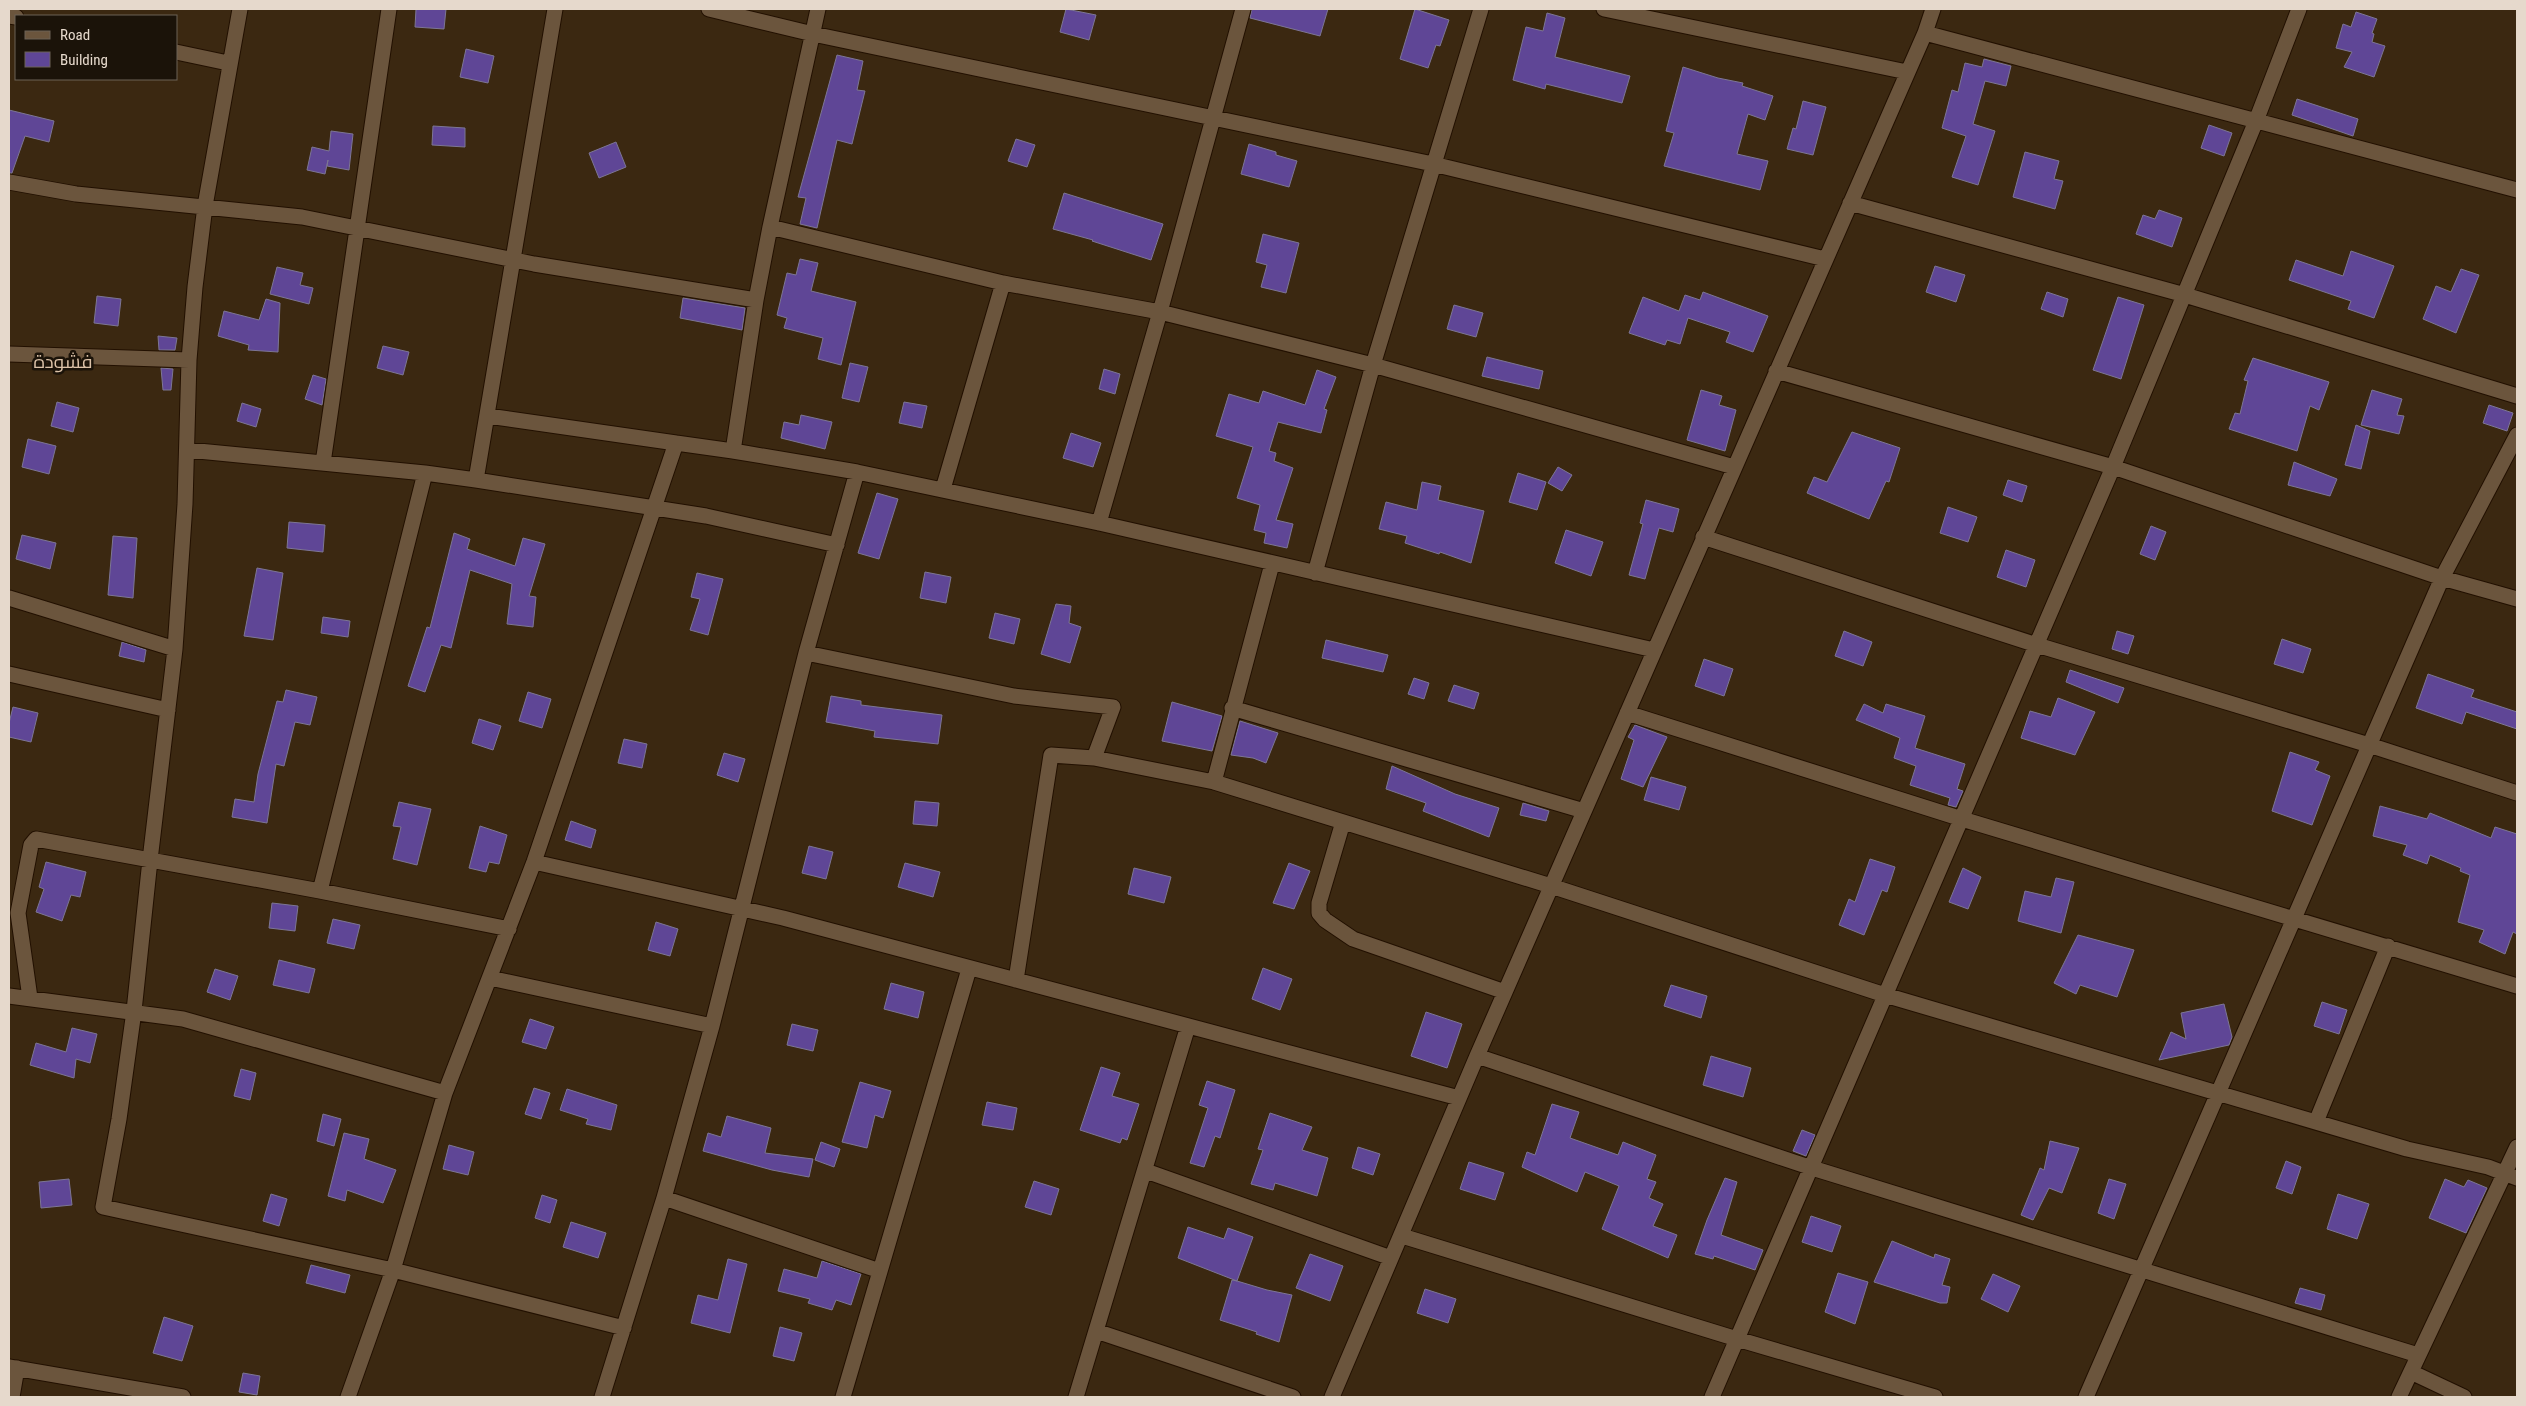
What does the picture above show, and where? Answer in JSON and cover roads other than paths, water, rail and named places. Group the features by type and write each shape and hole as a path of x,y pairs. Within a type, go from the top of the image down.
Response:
{"street":[{"path":"240,9 228,63 205,206 191,319 188,450 175,650 134,1011 120,1119 103,1207 393,1270 624,1328"},
{"path":"323,463 389,9"},
{"path":"476,480 555,9"},
{"path":"709,9 813,34 1433,164 1825,259"},
{"path":"733,451 756,300 770,227 818,9"},
{"path":"1099,523 1160,312 1243,9"},
{"path":"1315,574 1373,365 1481,9"},
{"path":"1604,9 1907,72"},
{"path":"1332,1397 1477,1056 1933,9"},
{"path":"1712,1397 2113,467 2256,121 2299,9"},
{"path":"1924,33 2517,190"},
{"path":"178,52 228,63"},
{"path":"9,182 76,194 302,217 512,259 756,300"},
{"path":"1850,202 2185,295 2517,396"},
{"path":"770,227 1003,283 1160,312 1373,365 1734,467"},
{"path":"943,489 1003,283"},
{"path":"9,354 189,360"},
{"path":"1776,371 2113,467 2442,578 2517,599"},
{"path":"488,416 733,451 943,489 1654,650"},
{"path":"2086,1397 2442,578 2517,435"},
{"path":"348,1397 393,1270 445,1094 534,862 676,443"},
{"path":"188,450 426,473 476,480 706,516 836,545"},
{"path":"602,1397 664,1198 712,1026 743,910 806,654 857,472"},
{"path":"320,891 426,473"},
{"path":"1703,537 2037,645 2369,745 2517,793"},
{"path":"1214,782 1232,708 1272,564"},
{"path":"9,598 175,650"},
{"path":"806,654 1014,696 1112,707 1094,758"},
{"path":"9,674 168,710"},
{"path":"1232,708 1584,811"},
{"path":"1627,712 1962,820 2295,918 2517,986"},
{"path":"1016,980 1051,755 1094,758 1214,782 1551,886 1885,995 2220,1092 2407,1149 2511,1175"},
{"path":"1343,822 1318,903 1319,912 1325,920 1353,939 1505,992"},
{"path":"30,998 18,913 33,841 36,839 320,891 509,929"},
{"path":"534,862 743,910 1016,980 1459,1098"},
{"path":"2316,1122 2388,946"},
{"path":"842,1397 969,969"},
{"path":"490,978 712,1026"},
{"path":"9,996 134,1011 183,1019 445,1094"},
{"path":"1076,1397 1146,1172 1188,1026"},
{"path":"1477,1056 1812,1168 2418,1355"},
{"path":"2399,1397 2418,1355 2511,1175 2517,1147"},
{"path":"1146,1172 1391,1258"},
{"path":"664,1198 880,1271"},
{"path":"1402,1236 1737,1340 1935,1397"},
{"path":"1096,1331 1293,1397"},
{"path":"12,1397 13,1368 182,1397"},
{"path":"2411,1372 2464,1397"}],"district":[{"name":"فشودة","path":"63,361"}]}
